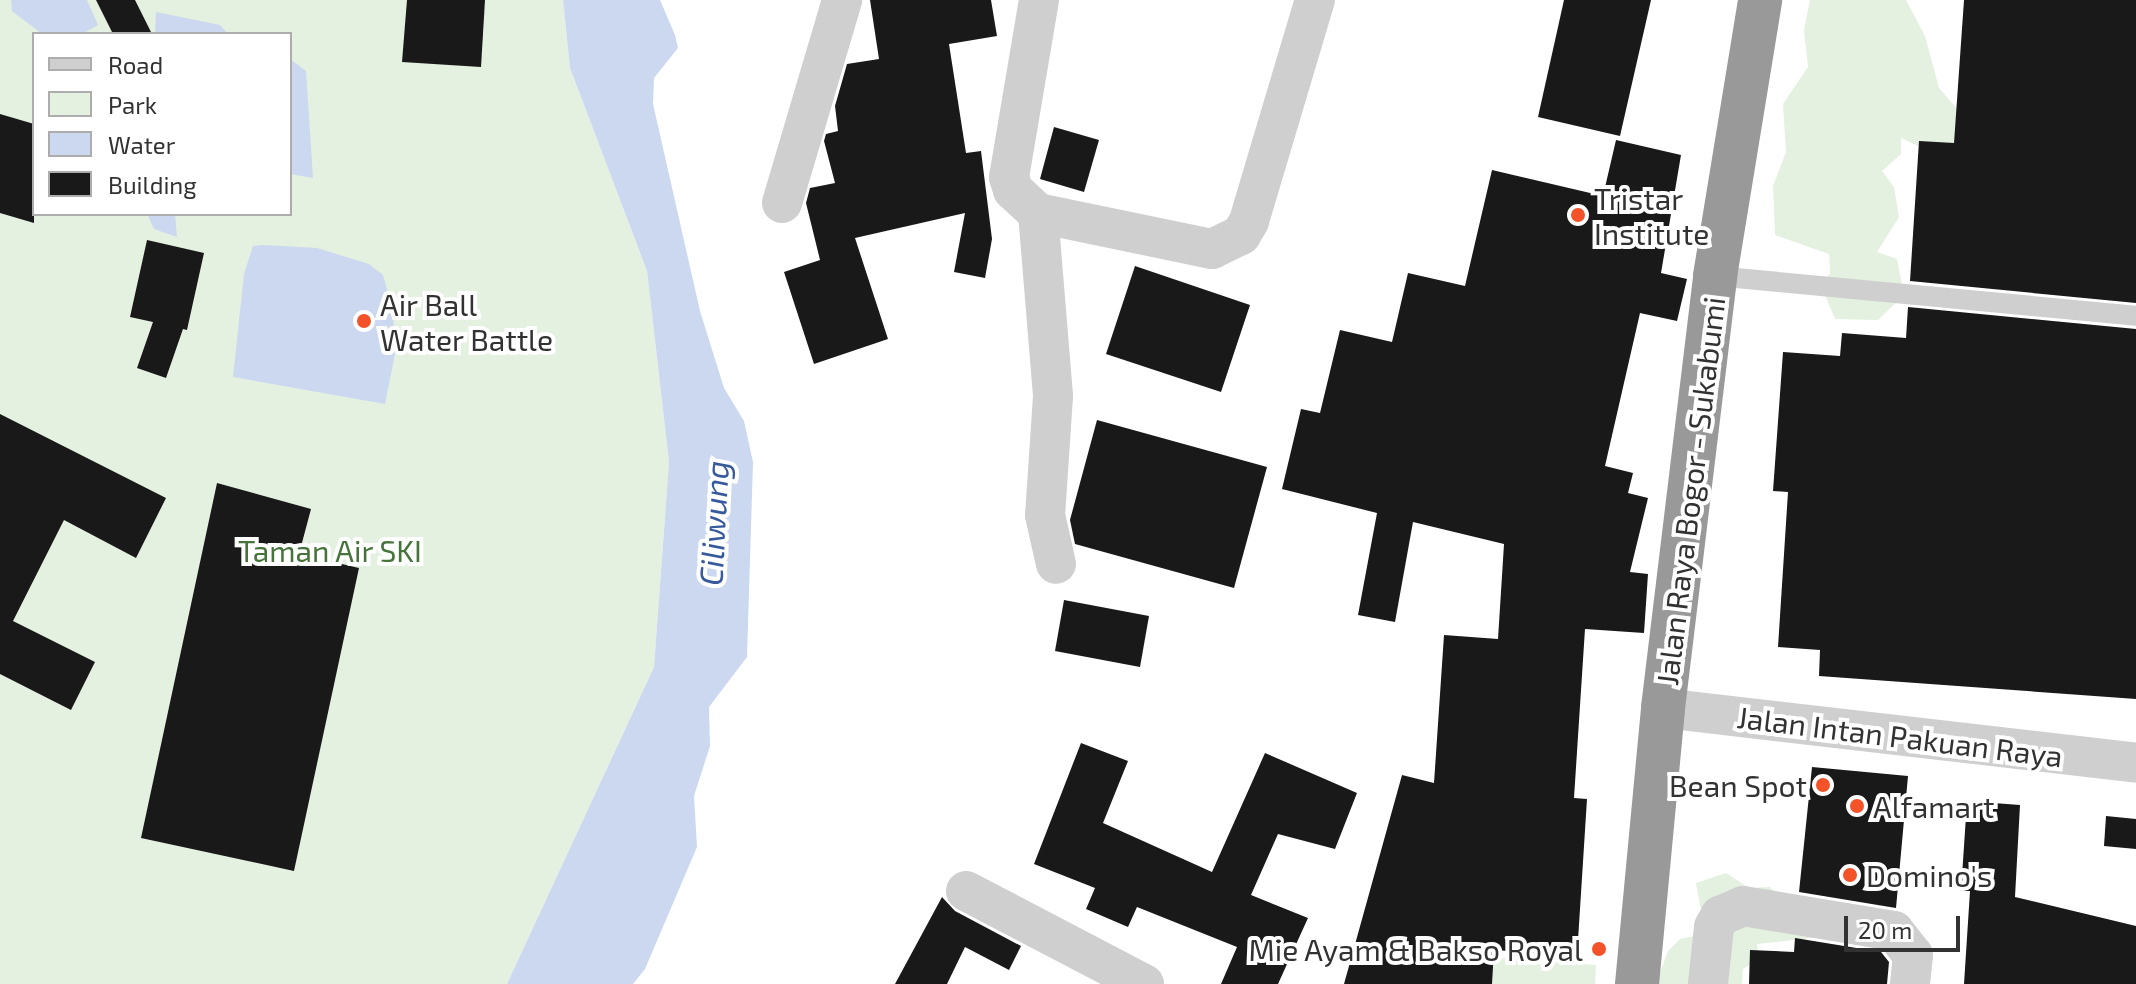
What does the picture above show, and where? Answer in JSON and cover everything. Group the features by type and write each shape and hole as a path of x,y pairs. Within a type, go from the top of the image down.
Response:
{"highway":[{"name":"Jalan Raya Bogor - Sukabumi","path":"1637,984 1663,708 1715,276 1760,0"}],"street":[{"path":"1039,0 1009,177 1013,190 1038,213 1212,249 1229,244 1249,221 1315,0"},
{"path":"782,203 834,1"},
{"path":"1038,213 1053,396 1045,515 1056,564"},
{"name":"Jalan Intan Pakuan Raya","path":"1663,708 2136,763"},
{"path":"966,891 1144,984"},
{"path":"1708,984 1714,927 1720,916 1743,906 1894,931 1913,955 1910,984"}],"lane":[{"path":"1715,276 2136,316"}],"green space":[{"name":"Taman Air SKI","path":"0,0 563,0 570,68 647,271 669,462 654,667 507,984 0,984"},
{"path":"1810,0 1906,0 1925,36 1939,88 1970,124 1951,148 1934,153 1901,138 1901,154 1882,171 1894,187 1899,217 1877,252 1897,259 1904,295 1878,320 1835,319 1820,283 1830,274 1829,254 1775,235 1773,186 1786,152 1783,104 1808,67 1804,30"},
{"path":"1726,873 1749,888 1770,887 1819,937 1757,944 1759,959 1743,969 1742,984 1656,984 1668,951 1680,939 1699,935 1702,916 1696,883"},
{"path":"1446,954 1596,965 1595,984 1444,984"}],"water":[{"path":"11,0 87,0 98,25 86,32 39,32 12,11"},
{"name":"Ciliwung","path":"563,0 660,0 675,35 678,48 654,78 653,104 700,311 724,388 744,421 753,462 747,657 709,707 710,746 694,796 697,847 645,969 633,984 507,984 654,667 669,462 647,271 570,68"},
{"path":"156,12 220,25 226,32 155,32"},
{"path":"292,60 306,71 313,178 292,174"},
{"path":"148,216 175,216 177,237 154,229"},
{"path":"253,246 317,248 369,264 383,275 393,311 395,354 385,404 233,377 244,274"}],"building":[{"path":"96,0 135,0 151,32 112,32"},
{"path":"407,0 485,0 481,67 402,62"},
{"path":"870,0 991,0 997,36 949,44 966,153 981,151 992,239 985,278 954,272 965,213 855,238 888,339 814,364 784,272 820,260 806,203 810,188 835,183 824,141 826,134 838,131 835,106 847,64 879,59"},
{"path":"1564,0 1651,0 1620,136 1538,117"},
{"path":"1964,0 2136,0 2136,303 1910,281 1919,141 1954,143"},
{"path":"0,114 32,123 34,223 0,213"},
{"path":"1054,127 1099,140 1084,192 1040,179"},
{"path":"1616,140 1681,155 1661,273 1687,279 1677,321 1640,313 1605,466 1633,473 1628,493 1648,498 1630,572 1648,574 1644,633 1585,629 1574,798 1587,799 1577,956 1494,950 1492,984 1344,984 1402,775 1434,783 1444,635 1498,639 1504,544 1413,522 1395,622 1358,615 1377,513 1282,489 1301,409 1320,413 1340,330 1392,342 1408,273 1465,286 1492,170 1603,196"},
{"path":"147,240 204,253 187,330 183,329 166,378 137,368 153,322 130,317"},
{"path":"1135,266 1250,305 1221,392 1106,354"},
{"path":"1908,307 2136,329 2136,699 1819,676 1820,650 1778,647 1788,492 1773,491 1783,352 1840,356 1842,333 1906,338"},
{"path":"0,414 166,498 136,558 64,520 13,621 95,662 71,710 0,674"},
{"path":"1097,420 1267,467 1234,588 1075,544 1070,520"},
{"path":"217,483 311,509 299,554 359,568 294,871 141,838"},
{"path":"1064,600 1149,616 1140,667 1055,651"},
{"path":"1081,743 1128,761 1103,823 1212,872 1265,753 1357,793 1335,849 1278,834 1251,895 1308,918 1278,984 1221,984 1237,947 1137,907 1128,927 1086,909 1095,888 1034,864"},
{"path":"1812,767 1908,776 1896,908 1799,892"},
{"path":"1967,801 2020,805 2015,897 2136,926 2136,984 1964,984 1970,891 1961,891"},
{"path":"2106,816 2136,819 2136,849 2104,846"},
{"path":"942,897 955,911 1021,946 1009,970 965,947 947,984 895,984"},
{"path":"1795,938 1881,952 1889,962 1887,984 1749,984 1750,950 1794,952"}],"place":[{"name":"Tristar Institute","path":"1578,215"},
{"name":"Air Ball Water Battle","path":"364,321"},
{"name":"Bean Spot","path":"1823,785"},
{"name":"Alfamart","path":"1857,806"},
{"name":"Domino's","path":"1850,875"},
{"name":"Mie Ayam & Bakso Royal","path":"1599,949"}]}
